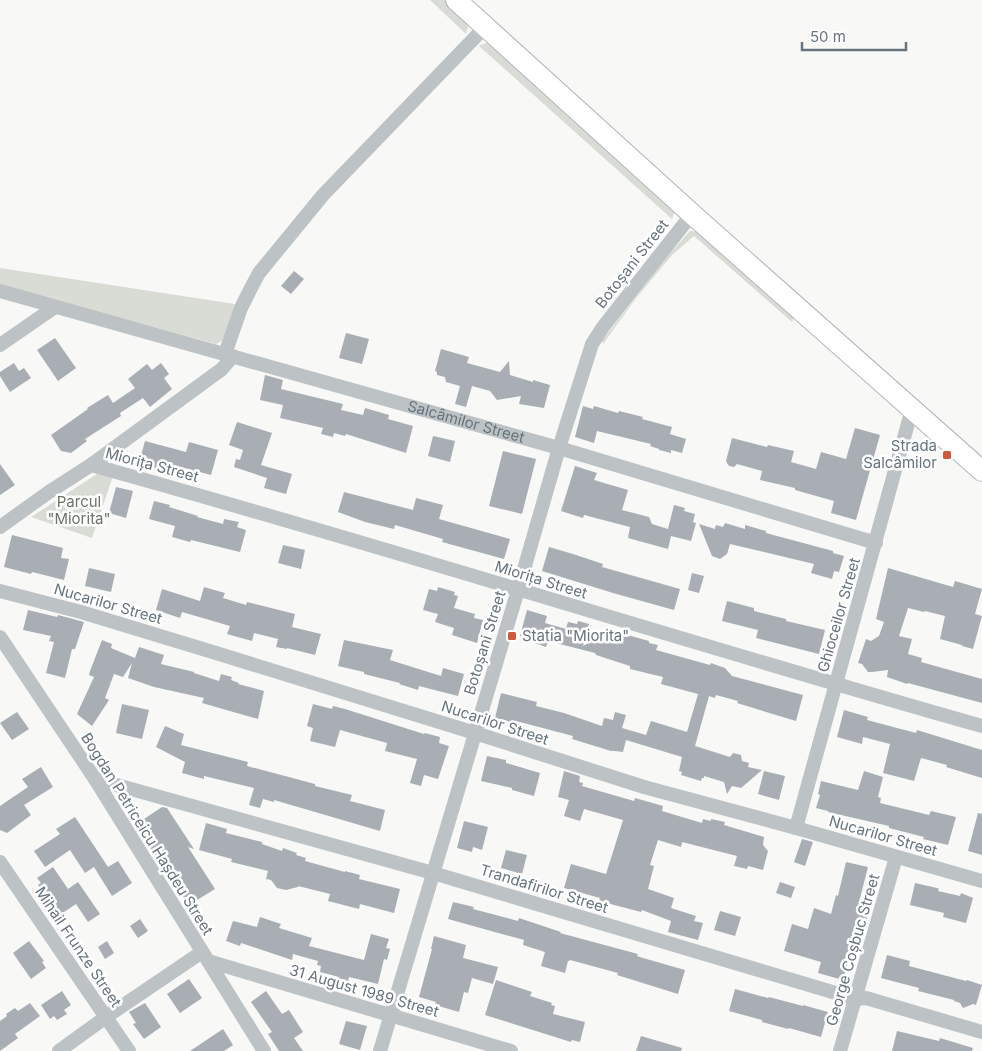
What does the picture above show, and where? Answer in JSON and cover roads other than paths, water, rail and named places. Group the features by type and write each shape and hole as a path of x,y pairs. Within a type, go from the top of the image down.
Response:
{"street":[{"path":"456,0 692,214 982,471"},
{"path":"0,527 222,369 229,355 241,308 250,288 260,273 323,195 485,27"},
{"name":"Botoșani Street","path":"380,1051 559,448 592,344 603,327 692,214"},
{"name":"Salcâmilor Street","path":"0,291 559,448 876,543"},
{"path":"0,345 55,307"},
{"name":"Ghioceilor Street","path":"796,828 912,409"},
{"name":"Miorița Street","path":"91,464 230,503 836,685 982,726"},
{"name":"Nucarilor Street","path":"0,591 81,612 644,787 982,881"},
{"name":"Bogdan Petriceicu Hașdeu Street","path":"0,637 95,779 264,1051"},
{"name":"Trandafirilor Street","path":"95,779 433,873 856,999 866,998 982,1032"},
{"name":"George Coșbuc Street","path":"840,1051 896,857"},
{"name":"Mihail Frunze Street","path":"0,862 129,1051"},
{"path":"59,1051 106,1017 205,957"},
{"name":"31 August 1989 Street","path":"205,957 511,1051"}],"place":[{"name":"Strada Salcâmilor","path":"947,455"},
{"name":"Statia \"Miorita\"","path":"512,636"}],"park label":[{"name":"Parcul \"Miorita\"","path":"79,510"}]}
